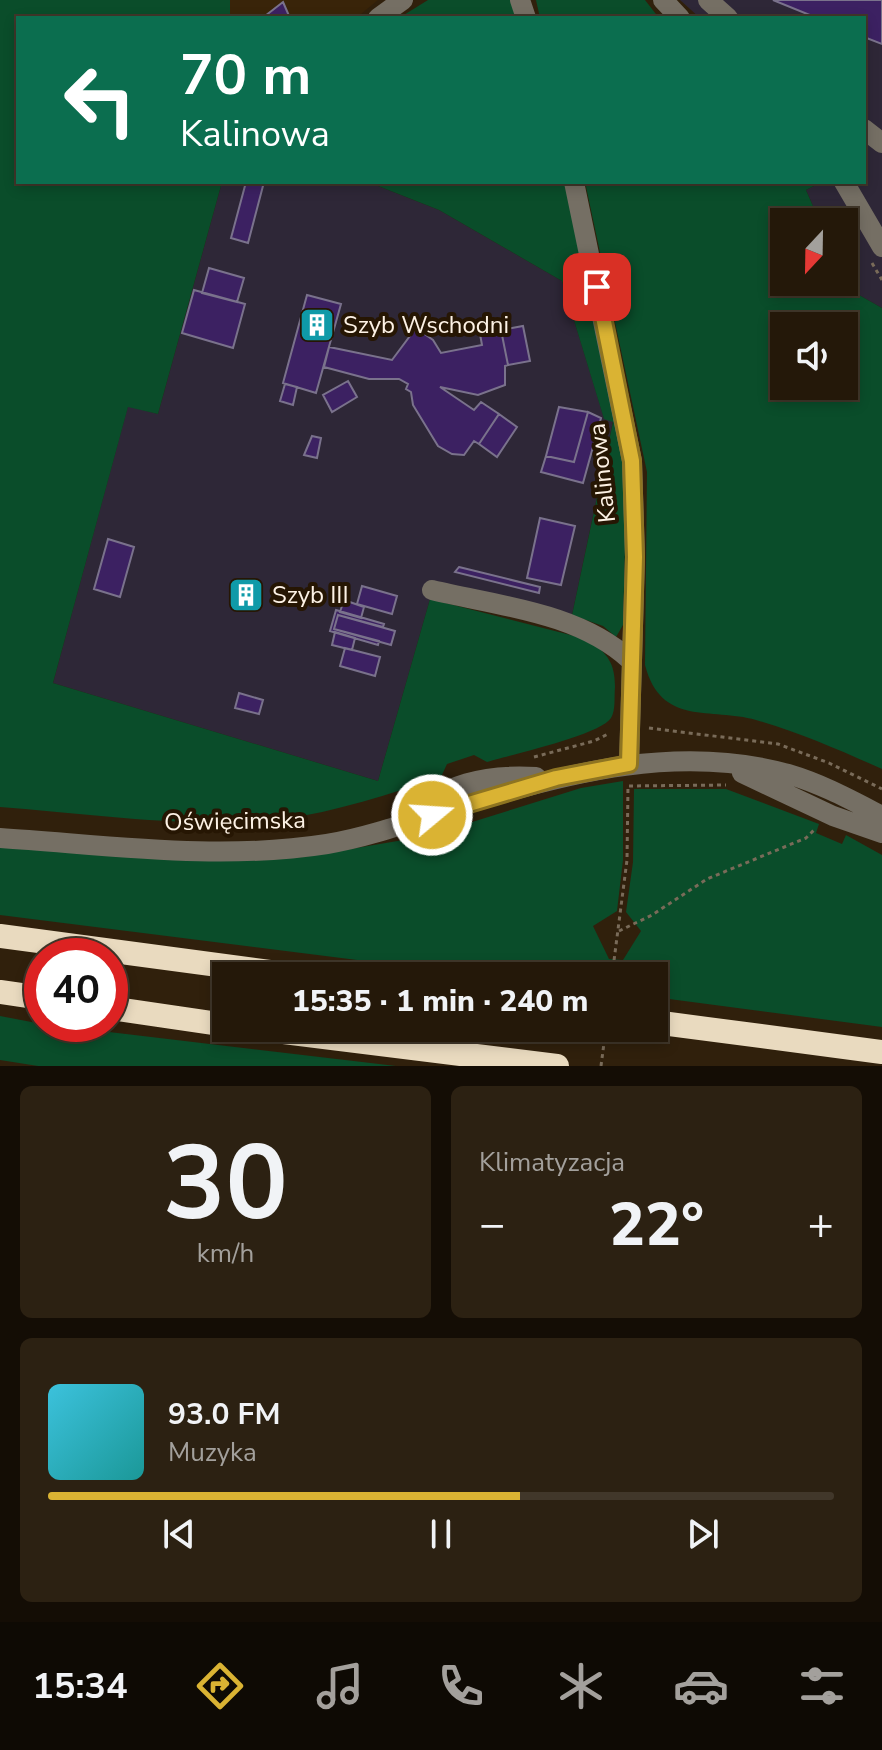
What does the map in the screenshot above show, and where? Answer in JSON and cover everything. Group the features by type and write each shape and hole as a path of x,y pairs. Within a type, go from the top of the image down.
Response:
{"highway":[{"path":"0,936 212,964"},
{"path":"0,992 24,995"},
{"path":"128,1011 212,1023"},
{"path":"668,1024 882,1052"},
{"path":"363,1042 557,1066"}],"street":[{"path":"381,16 403,0"},
{"path":"663,0 678,16"},
{"path":"708,0 726,16"},
{"path":"866,131 882,143"},
{"name":"Kalinowa","path":"574,184 632,461 635,557 629,764"},
{"path":"845,184 882,247"},
{"path":"432,590 581,627 612,643 630,660"},
{"name":"Oświęcimska","path":"0,838 229,852 329,844 556,778 629,764 724,765 786,774 827,788 882,816"},
{"path":"724,765 820,810 882,833"}],"path":[{"path":"629,728 689,733"},
{"path":"614,962 629,838 628,786 734,786"},
{"path":"619,931 652,915 707,879 806,838 825,821"},
{"path":"601,1066 604,1042"}],"shaded area":[{"path":"230,0 378,0 358,16 230,16"},
{"path":"680,0 882,0 882,308 858,294 858,208 814,208 806,190 818,184 866,184 866,16 698,16"},
{"path":"221,184 373,184 439,210 562,281 604,418 613,421 572,615 430,599 378,781 53,683 128,406 158,414"}],"green space":[{"path":"0,0 230,0 230,16 16,16 16,184 221,184 158,414 128,407 53,683 378,781 430,599 590,640 606,655 612,666 614,711 603,724 573,738 487,762 474,755 447,764 441,777 343,807 302,816 249,822 178,822 0,807"},
{"path":"428,0 511,0 515,16 402,16"},
{"path":"536,0 645,0 657,16 540,16"},
{"path":"373,184 568,184 627,467 623,625 616,637 603,626 572,615 613,422 604,419 562,281 439,210"},
{"path":"585,184 818,184 806,190 814,208 770,208 770,296 858,294 882,308 882,769 820,742 756,720 675,706 663,698 653,685 645,665 647,472"},
{"path":"623,781 623,860 617,911 593,926 609,959 623,960 641,931 626,912 633,862 634,789 726,789 819,824 816,833 842,844 846,835 882,855 882,1027 668,999 668,962 373,962 0,915 0,846 217,861 303,857 427,836 581,788"},
{"path":"0,1016 24,1021 24,1042 128,1042 128,1034 396,1066 38,1066 0,1060"}],"building":[{"path":"773,0 882,0 882,44 866,38 866,16 812,16"},
{"path":"283,2 289,16 265,16"},
{"path":"245,184 263,184 248,243 231,238"},
{"path":"209,268 244,278 237,302 202,293"},
{"path":"194,290 245,304 233,348 182,333"},
{"name":"Szyb Wschodni","path":"307,295 341,304 316,393 283,383"},
{"path":"523,326 530,361 508,365 501,330"},
{"path":"416,328 433,340 441,353 482,345 480,334 501,330 508,365 505,366 505,385 478,395 440,387 474,410 481,402 499,414 479,444 474,441 464,455 452,454 438,446 413,405 411,392 406,389 408,384 399,379 369,379 324,367 329,347 392,360"},
{"path":"348,381 357,397 332,412 323,395"},
{"path":"285,384 297,387 293,405 280,401"},
{"path":"559,407 588,412 574,462 546,456"},
{"path":"588,412 601,418 583,483 541,472 546,456 574,462"},
{"path":"499,414 517,427 497,457 479,444"},
{"path":"312,436 321,438 317,458 304,455"},
{"path":"540,518 575,526 561,585 527,578"},
{"path":"108,539 134,547 120,597 94,589"},
{"path":"459,567 540,587 539,593 455,572"},
{"name":"Szyb III","path":"242,586 253,589 249,604 238,601"},
{"path":"362,586 397,596 392,614 357,604"},
{"path":"344,600 364,607 361,618 340,612"},
{"path":"336,610 384,624 383,627 338,615 334,629 379,641 378,645 330,631"},
{"path":"338,615 395,631 391,645 334,629"},
{"path":"335,632 355,638 352,650 332,645"},
{"path":"345,648 380,657 375,676 340,666"},
{"path":"239,693 263,700 259,714 235,708"}],"place":[{"name":"Szyb Wschodni","path":"317,325"},
{"name":"Szyb III","path":"246,595"}],"route":[{"path":"432,815 556,778 629,764 635,557 632,461 597,287"}]}
